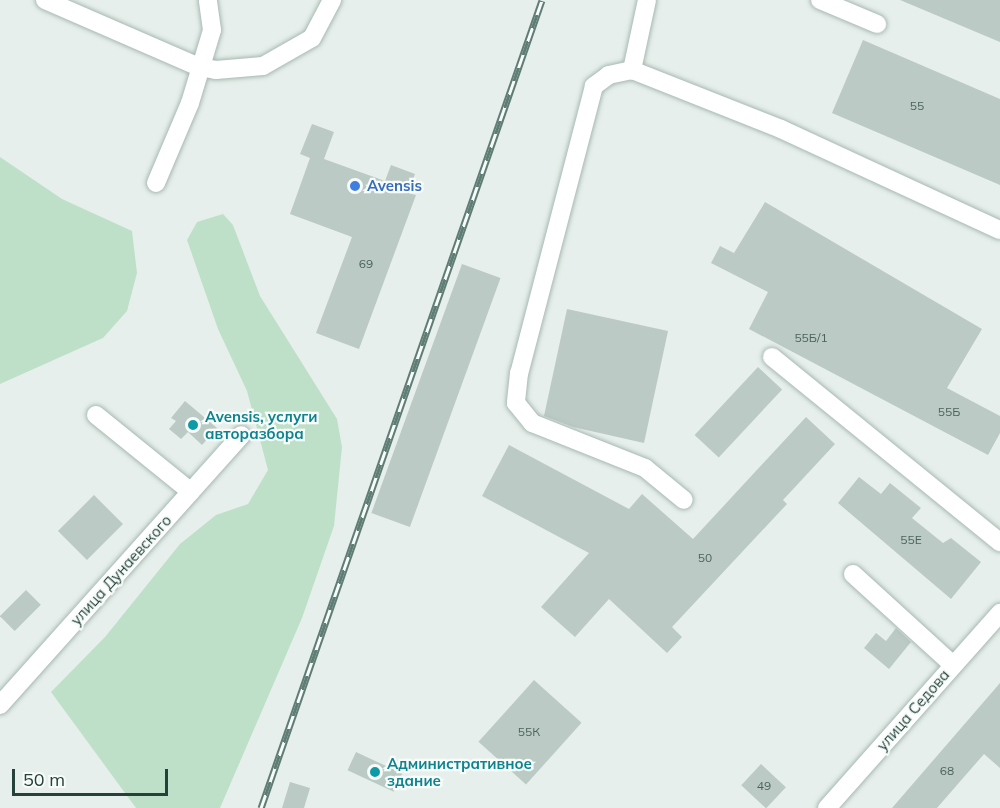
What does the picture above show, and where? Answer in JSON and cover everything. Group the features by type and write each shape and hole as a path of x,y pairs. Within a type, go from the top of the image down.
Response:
{"street":[{"path":"45,0 199,67 216,70 263,66 312,38 332,0"},
{"path":"156,183 190,103 212,30 208,0"},
{"path":"632,70 647,0"},
{"path":"820,0 877,24"},
{"path":"684,500 645,468 532,423 516,403 521,362 594,86 609,75 632,70 781,129 1000,230"},
{"path":"772,357 1000,542"},
{"path":"96,416 190,492"},
{"name":"улица Дунаевского","path":"0,705 241,435"},
{"path":"853,574 953,665"},
{"name":"улица Седова","path":"827,808 1000,612"}],"green space":[{"path":"0,157 62,199 132,231 137,273 127,311 103,338 0,384"},
{"path":"223,214 233,225 260,296 337,419 342,447 334,526 302,618 220,808 136,808 51,692 105,637 180,544 216,515 248,504 268,470 247,391 218,329 187,240 197,222"}],"building":[{"path":"900,0 1000,0 1000,42"},
{"path":"863,40 1000,99 1000,185 832,113"},
{"path":"312,124 334,132 324,159 385,181 391,165 415,174 408,193 416,195 359,349 316,333 352,237 290,214 310,158 300,154"},
{"path":"765,202 982,329 947,388 1000,416 1000,433 988,455 749,329 768,292 711,263 720,246 734,253"},
{"path":"462,264 501,278 410,527 371,513"},
{"path":"567,309 668,331 644,443 573,427 544,416"},
{"path":"758,367 782,390 719,458 695,435"},
{"name":"Avensis, услуги авторазбора","path":"185,401 217,428 202,445 188,432 181,439 169,429 176,421 171,418"},
{"path":"806,417 835,444 783,500 787,504 672,627 682,637 667,653 609,599 575,637 541,607 589,553 482,496 509,445 629,509 642,494 693,539"},
{"path":"859,477 881,494 890,483 921,508 912,518 943,543 951,538 981,562 951,599 838,503"},
{"path":"94,495 123,524 87,560 58,531"},
{"path":"26,590 41,605 15,631 0,616"},
{"path":"896,628 911,642 889,669 864,648 876,633 886,641"},
{"path":"534,680 582,723 526,785 478,742"},
{"path":"1000,683 1000,768 984,754 937,808 892,808"},
{"name":"Административное здание","path":"356,752 402,774 394,792 348,770"},
{"path":"761,764 786,787 766,808 741,785"},
{"path":"290,782 310,788 304,808 282,808"}],"railway":[{"path":"261,808 542,0"}],"place":[{"name":"Avensis","path":"355,186"},
{"name":"Avensis, услуги авторазбора","path":"193,425"},
{"name":"Административное здание","path":"375,772"}]}
